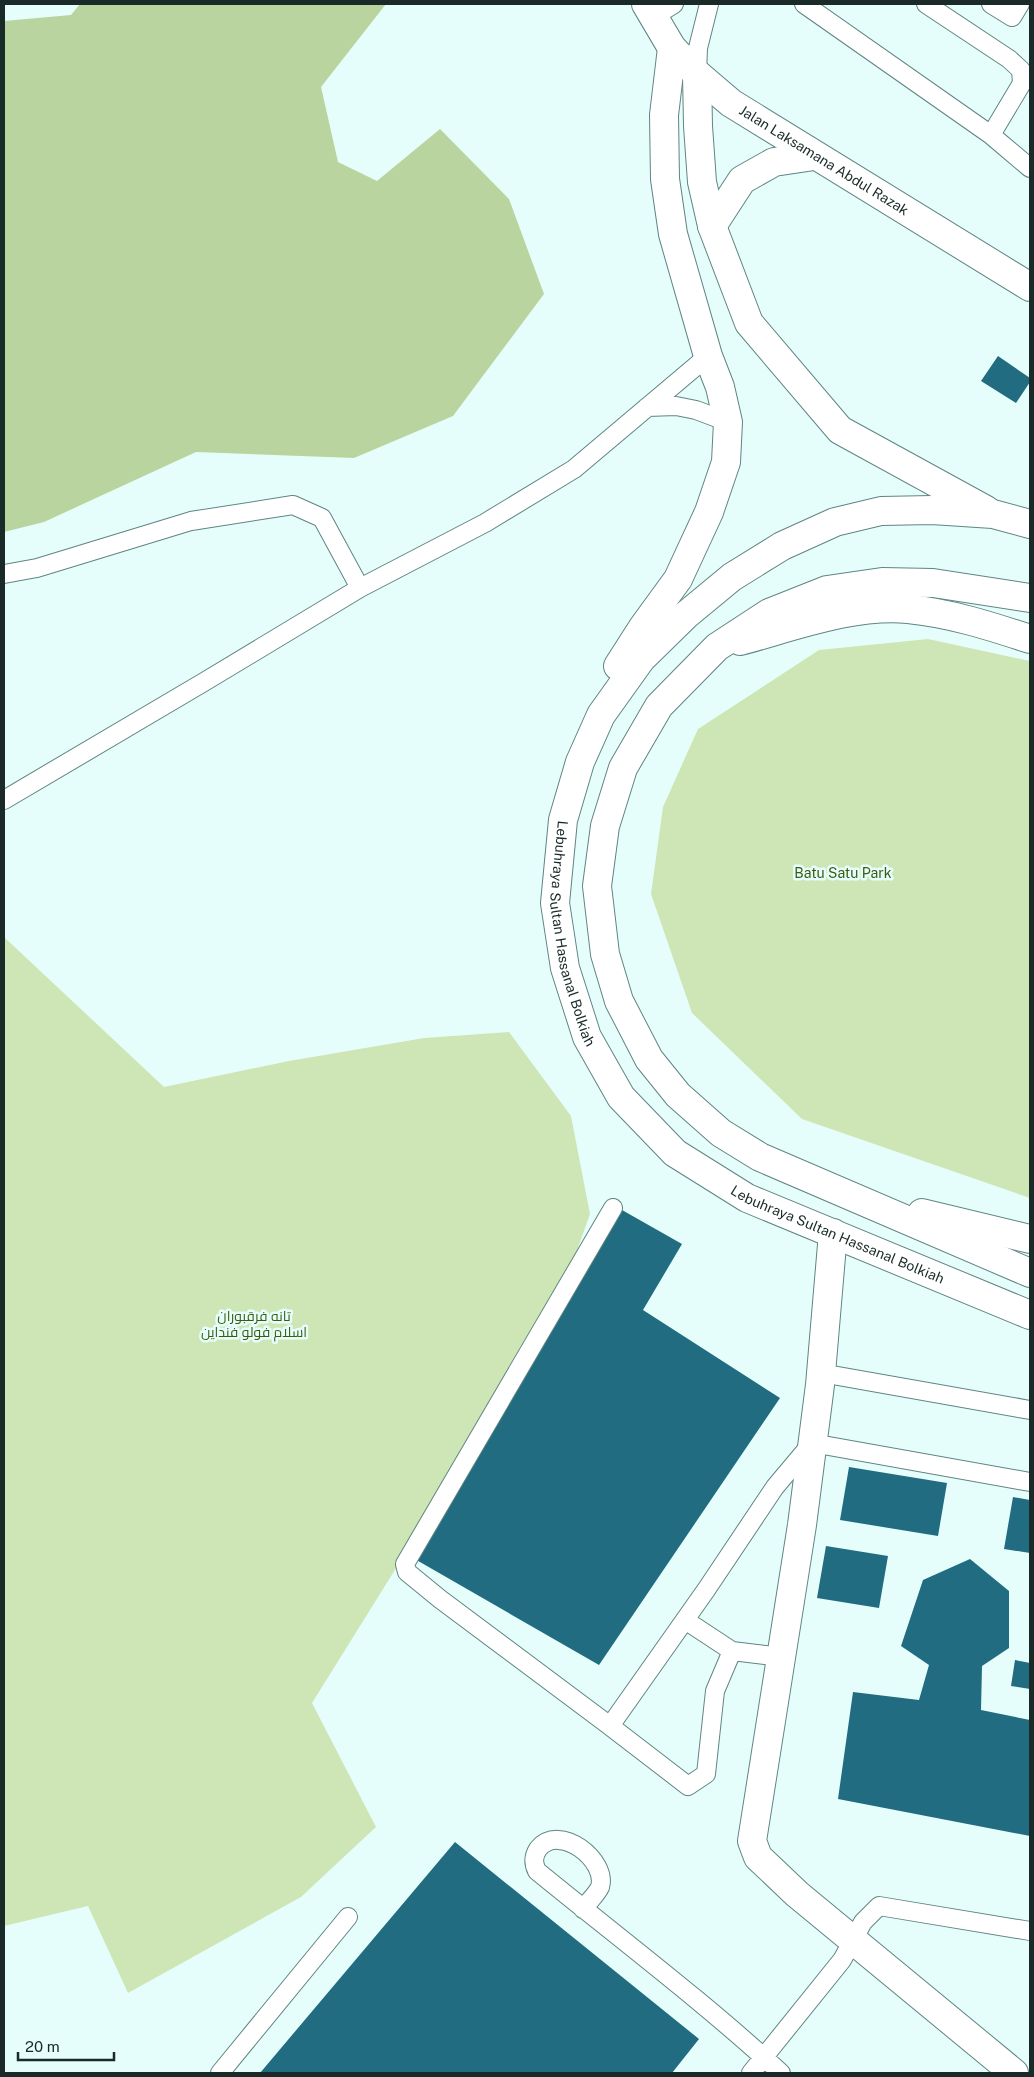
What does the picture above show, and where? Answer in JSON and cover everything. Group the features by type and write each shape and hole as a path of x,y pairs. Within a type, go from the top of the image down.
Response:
{"main road":[{"name":"Jalan Laksamana Abdul Razak","path":"658,8 672,48 697,74 731,103 814,156 1030,287"},
{"path":"601,715 615,670 678,579 710,512 726,462 728,422 720,387 708,356 673,234 664,178 664,115 672,48"},
{"path":"697,74 702,182 712,226 749,323 840,430 993,514"},
{"path":"712,226 742,180 774,162 814,156"},
{"name":"Lebuhraya Sultan Hassanal Bolkiah","path":"1030,524 993,514 932,510 881,511 835,522 782,546 732,578 686,615 641,659 601,715 580,762 562,820 555,903 564,968 587,1037 621,1097 675,1153 747,1198 1030,1314"},
{"name":"Lebuhraya Sultan Hassanal Bolkiah","path":"1030,598 933,583 882,582 827,590 769,613 717,647 659,706 623,768 605,826 597,886 605,954 619,1001 649,1059 678,1095 721,1133 760,1158 1030,1273"},
{"path":"717,647 829,617 870,610 907,609 954,616 1030,639"},
{"path":"845,1195 1030,1239"},
{"path":"833,1233 821,1373 812,1443 752,1841 758,1857 797,1894 1014,2073"}],"lane":[{"path":"697,74 698,48 709,4"},
{"path":"804,4 990,135 1030,168"},
{"path":"926,4 1009,59 1021,70 1022,83 990,135"},
{"path":"991,4 1012,17 1020,4"},
{"path":"4,800 360,588 485,524 574,469 708,356"},
{"path":"647,407 676,406 696,410 728,422"},
{"path":"4,574 37,568 190,521 293,505 322,518 360,588"},
{"path":"613,1208 405,1564 407,1572 688,1786 706,1774 715,1691 732,1651"},
{"path":"821,1373 1030,1410"},
{"path":"610,1726 775,1487 812,1443 1030,1482"},
{"path":"685,1620 732,1651 781,1657"},
{"path":"751,2073 842,1960 863,1922 879,1906 1030,1931"},
{"path":"584,1908 781,2073"},
{"path":"220,2073 348,1917"}],"green space":[{"path":"80,4 386,4 321,87 338,162 377,181 440,129 509,199 544,294 453,416 354,458 196,452 44,522 4,532 4,21 71,15"},
{"name":"Batu Satu Park","path":"928,639 1030,661 1030,1198 802,1119 692,1013 651,894 663,807 698,729 819,650"},
{"name":"تانه فرقبوران اسلام فولو فنداين","path":"4,937 164,1087 289,1061 424,1038 509,1032 571,1116 590,1214 565,1284 489,1419 312,1703 376,1827 301,1897 128,1993 88,1906 4,1926"}],"building":[{"path":"998,356 1030,378 1030,382 1016,403 981,381"},
{"path":"622,1210 682,1244 643,1310 780,1398 599,1665 413,1558"},
{"path":"849,1467 947,1483 938,1536 840,1520"},
{"path":"1013,1497 1030,1500 1030,1553 1004,1549"},
{"path":"826,1546 888,1556 879,1608 817,1598"},
{"path":"970,1559 1009,1591 1009,1648 982,1666 981,1710 1030,1720 1030,1836 838,1799 853,1692 919,1700 929,1665 901,1646 923,1580"},
{"path":"1015,1660 1030,1663 1030,1689 1011,1686"},
{"path":"455,1842 699,2039 672,2073 260,2073"}]}
